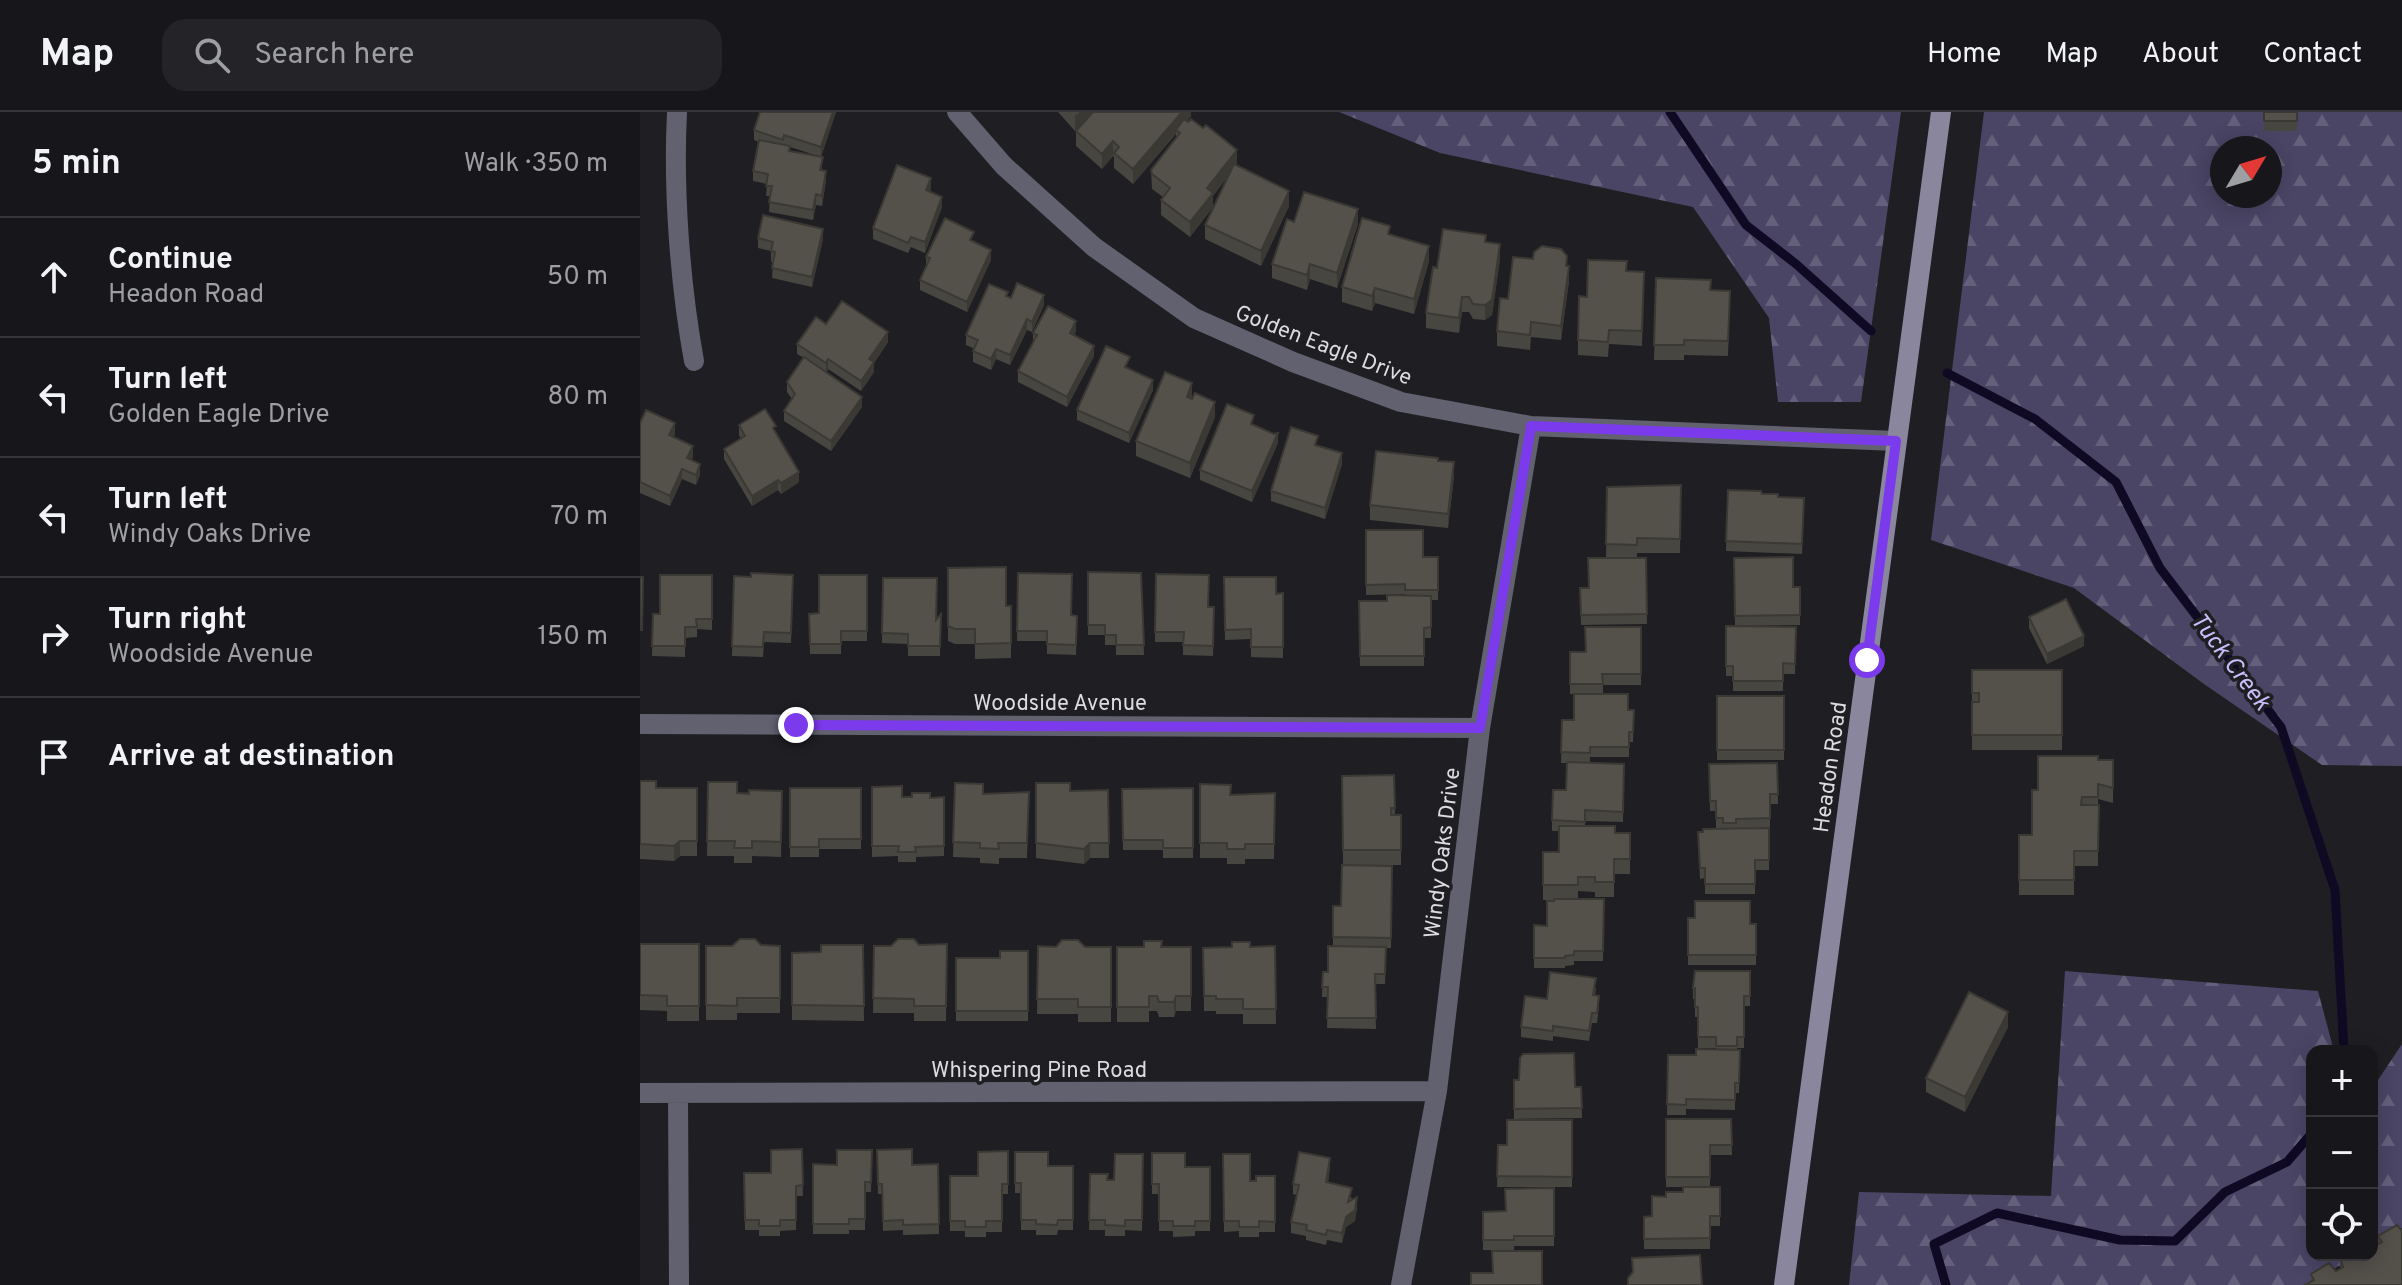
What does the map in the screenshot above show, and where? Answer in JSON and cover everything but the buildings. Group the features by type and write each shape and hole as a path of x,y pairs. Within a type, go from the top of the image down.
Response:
{"street":[{"path":"677,112 675,141 684,306 694,361"},
{"name":"Golden Eagle Drive","path":"957,112 1004,166 1094,247 1194,318 1293,362 1401,402 1531,426 1896,441"},
{"name":"Headon Road","path":"1784,1285 1941,112"},
{"name":"Windy Oaks Drive","path":"1401,1285 1437,1091 1480,728 1531,426"},
{"name":"Woodside Avenue","path":"640,724 1480,728"},
{"name":"Whispering Pine Road","path":"640,1093 1437,1091"},
{"path":"678,1094 679,1285"}],"green space":[{"path":"1339,112 1901,112 1861,402 1778,402 1769,318 1693,207 1440,153"},
{"path":"1984,112 2402,112 2402,766 2322,765 2204,684 2074,588 1931,540"},
{"path":"2065,971 2318,991 2332,1045 2306,1045 2306,1261 2347,1261 2308,1285 1849,1285 1859,1192 2051,1196"},
{"path":"2402,1044 2402,1228 2378,1242 2378,1117 2378,1080"}],"waterway":[{"name":"Tuck Creek","path":"1670,112 1746,225 1796,264 1871,331"},
{"name":"Tuck Creek","path":"1947,373 2035,419 2116,482 2160,568 2281,727 2335,890 2344,1045"},
{"name":"Tuck Creek","path":"1946,1285 1934,1244 1997,1213 2120,1240 2175,1241 2225,1192 2287,1162 2306,1140"}],"route":[{"path":"796,725 1480,728 1531,426 1896,441 1867,660"}]}
